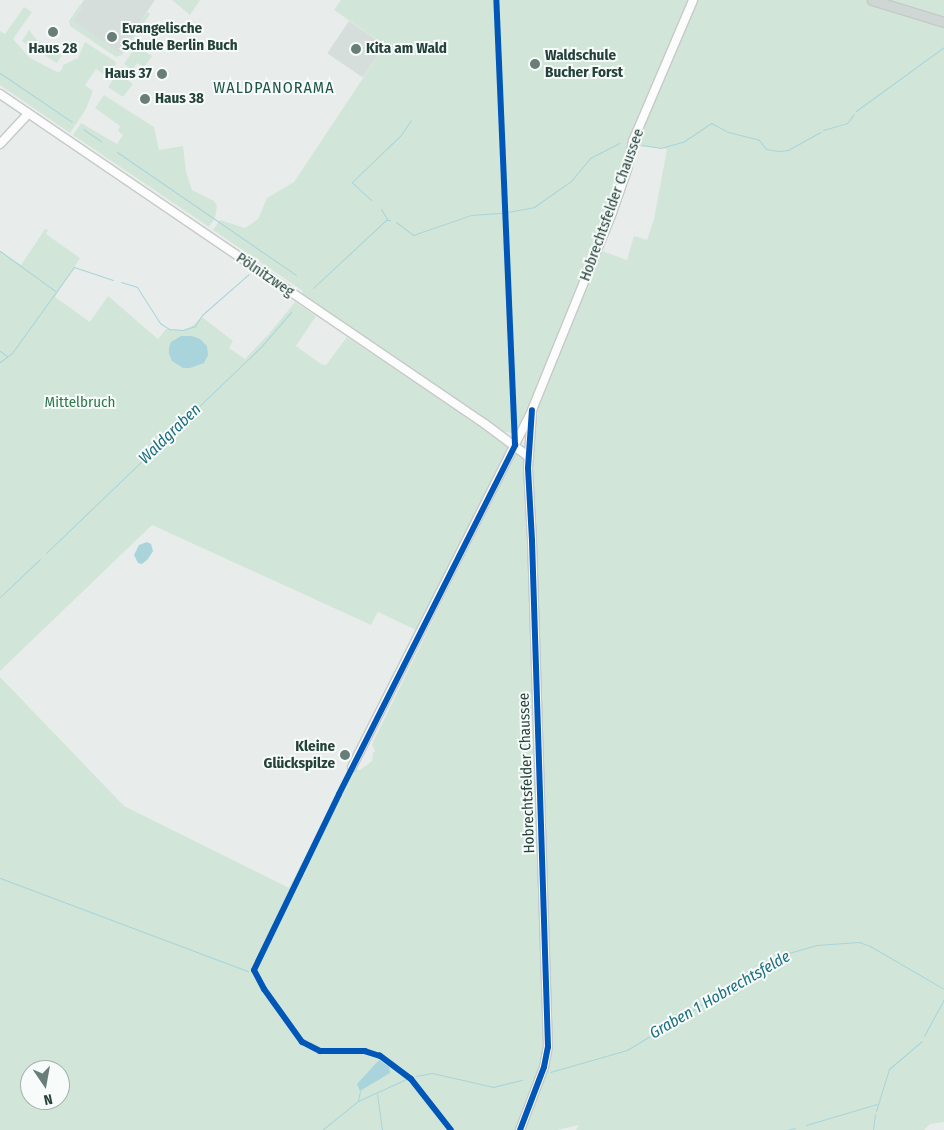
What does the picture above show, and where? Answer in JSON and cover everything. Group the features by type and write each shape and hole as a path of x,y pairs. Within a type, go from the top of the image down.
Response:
{"main road":[{"path":"872,0 944,22"}],"street":[{"name":"Hobrechtsfelder Chaussee","path":"352,768 532,410 612,213 628,170 633,141 693,0"},
{"name":"Pölnitzweg","path":"0,94 515,445 529,457"},
{"path":"0,144 28,114"},
{"name":"Hobrechtsfelder Chaussee","path":"520,1130 544,1067 548,1047 529,457 532,410"}],"shaded area":[{"name":"Evangelische Schule Berlin Buch","path":"84,0 155,0 119,53 70,20"},
{"name":"Kita am Wald","path":"349,21 385,45 363,77 327,53"}],"green space":[{"path":"172,0 200,0 190,15"},
{"path":"341,0 944,0 944,1122 930,1124 924,1130 576,1130 579,1125 557,1130 0,1130 0,677 124,806 289,888 352,764 354,769 360,770 372,761 373,752 375,752 372,744 517,449 524,457 524,469 531,467 538,410 543,391 535,391 517,429 512,433 503,432 300,295 303,291 213,230 220,220 245,228 258,219 267,198 294,182 385,45 334,10","holes":["636,146 667,149 654,219 647,240 634,236 627,260 602,251 625,191"]},
{"path":"80,5 83,7 73,22 119,53 147,12 150,14 122,55 116,57 70,26 69,21"},
{"path":"24,7 32,12 13,39 30,58 57,72 61,71 63,65 78,58 85,42 116,62 115,68 108,77 96,69 85,85 93,91 86,109 70,133 0,85 0,31 5,34"},
{"path":"29,30 37,40 47,47 64,52 57,63 22,41"},
{"path":"136,46 152,56 144,67 137,63 132,70 124,64"},
{"path":"122,67 131,72 126,79 133,84 123,97 108,87"},
{"path":"104,95 154,127 159,150 183,146 186,172 192,190 214,201 217,206 215,218 209,227 73,135 81,123 117,144 123,135 118,131 120,126 95,108"},
{"name":"Mittelbruch","path":"45,229 48,230 46,234 80,258 55,297 90,322 108,296 158,339 166,329 183,330 192,326 202,317 233,341 229,348 245,359 295,302 316,316 296,346 321,364 326,365 347,337 509,446 418,631 378,612 371,625 152,525 0,671 0,251 21,265"}],"water":[{"path":"181,336 192,336 200,339 207,346 208,355 204,363 190,368 183,368 172,361 169,347 171,342"},
{"path":"147,542 151,544 153,551 142,564 138,563 134,555 139,545"},
{"path":"379,1060 389,1067 390,1073 360,1091 357,1084"}],"waterway":[{"name":"Waldgraben","path":"856,111 944,47"},
{"path":"0,73 72,122"},
{"name":"Waldgraben","path":"823,130 847,123 854,114"},
{"path":"371,200 352,182 401,135 411,120"},
{"name":"Waldgraben","path":"642,145 660,148 683,142 711,123 728,132 759,140 766,149 779,151 788,150 820,132"},
{"path":"83,129 101,141"},
{"name":"Waldgraben","path":"507,212 534,207 571,181 590,158 619,143"},
{"path":"117,152 296,275"},
{"path":"381,209 387,219"},
{"name":"Waldgraben","path":"396,222 413,235 471,215 503,213"},
{"name":"Waldgraben","path":"313,288 386,220 390,220"},
{"path":"0,251 55,291"},
{"path":"0,362 12,353 74,267 113,280"},
{"path":"121,282 137,287 160,323 169,329 183,330 195,326 202,315 249,274"},
{"name":"Waldgraben","path":"46,553 260,348 291,312"},
{"path":"0,351 7,356"},
{"name":"Waldgraben","path":"0,597 40,559"},
{"path":"0,878 248,971"},
{"name":"Graben 1 Hobrechtsfelde","path":"550,1072 627,1050 785,954 817,945 859,942 870,946 944,989"},
{"path":"924,1036 944,999"},
{"path":"876,1111 889,1069 922,1041"},
{"name":"Graben 1 Hobrechtsfelde","path":"416,1076 432,1073 493,1087 522,1080"},
{"path":"322,1130 358,1101 406,1079"},
{"path":"358,1100 360,1091"},
{"path":"377,1094 382,1130"},
{"path":"806,1125 877,1104"},
{"path":"873,1130 875,1114"},
{"path":"787,1130 795,1128"}],"cycle path":[{"path":"451,1130 411,1079 380,1056 365,1051 320,1051 302,1042 264,989 254,970 339,794 515,445 496,0"},
{"path":"520,1130 544,1067 548,1047 532,540 528,468 532,410"}],"place":[{"name":"Haus 28","path":"53,32"},
{"name":"Evangelische Schule Berlin Buch","path":"112,37"},
{"name":"Kita am Wald","path":"356,49"},
{"name":"Waldschule Bucher Forst","path":"535,64"},
{"name":"Haus 37","path":"162,74"},
{"name":"Haus 38","path":"145,99"},
{"name":"Kleine Glückspilze","path":"345,755"}],"district":[{"name":"WALDPANORAMA","path":"274,88"}]}
